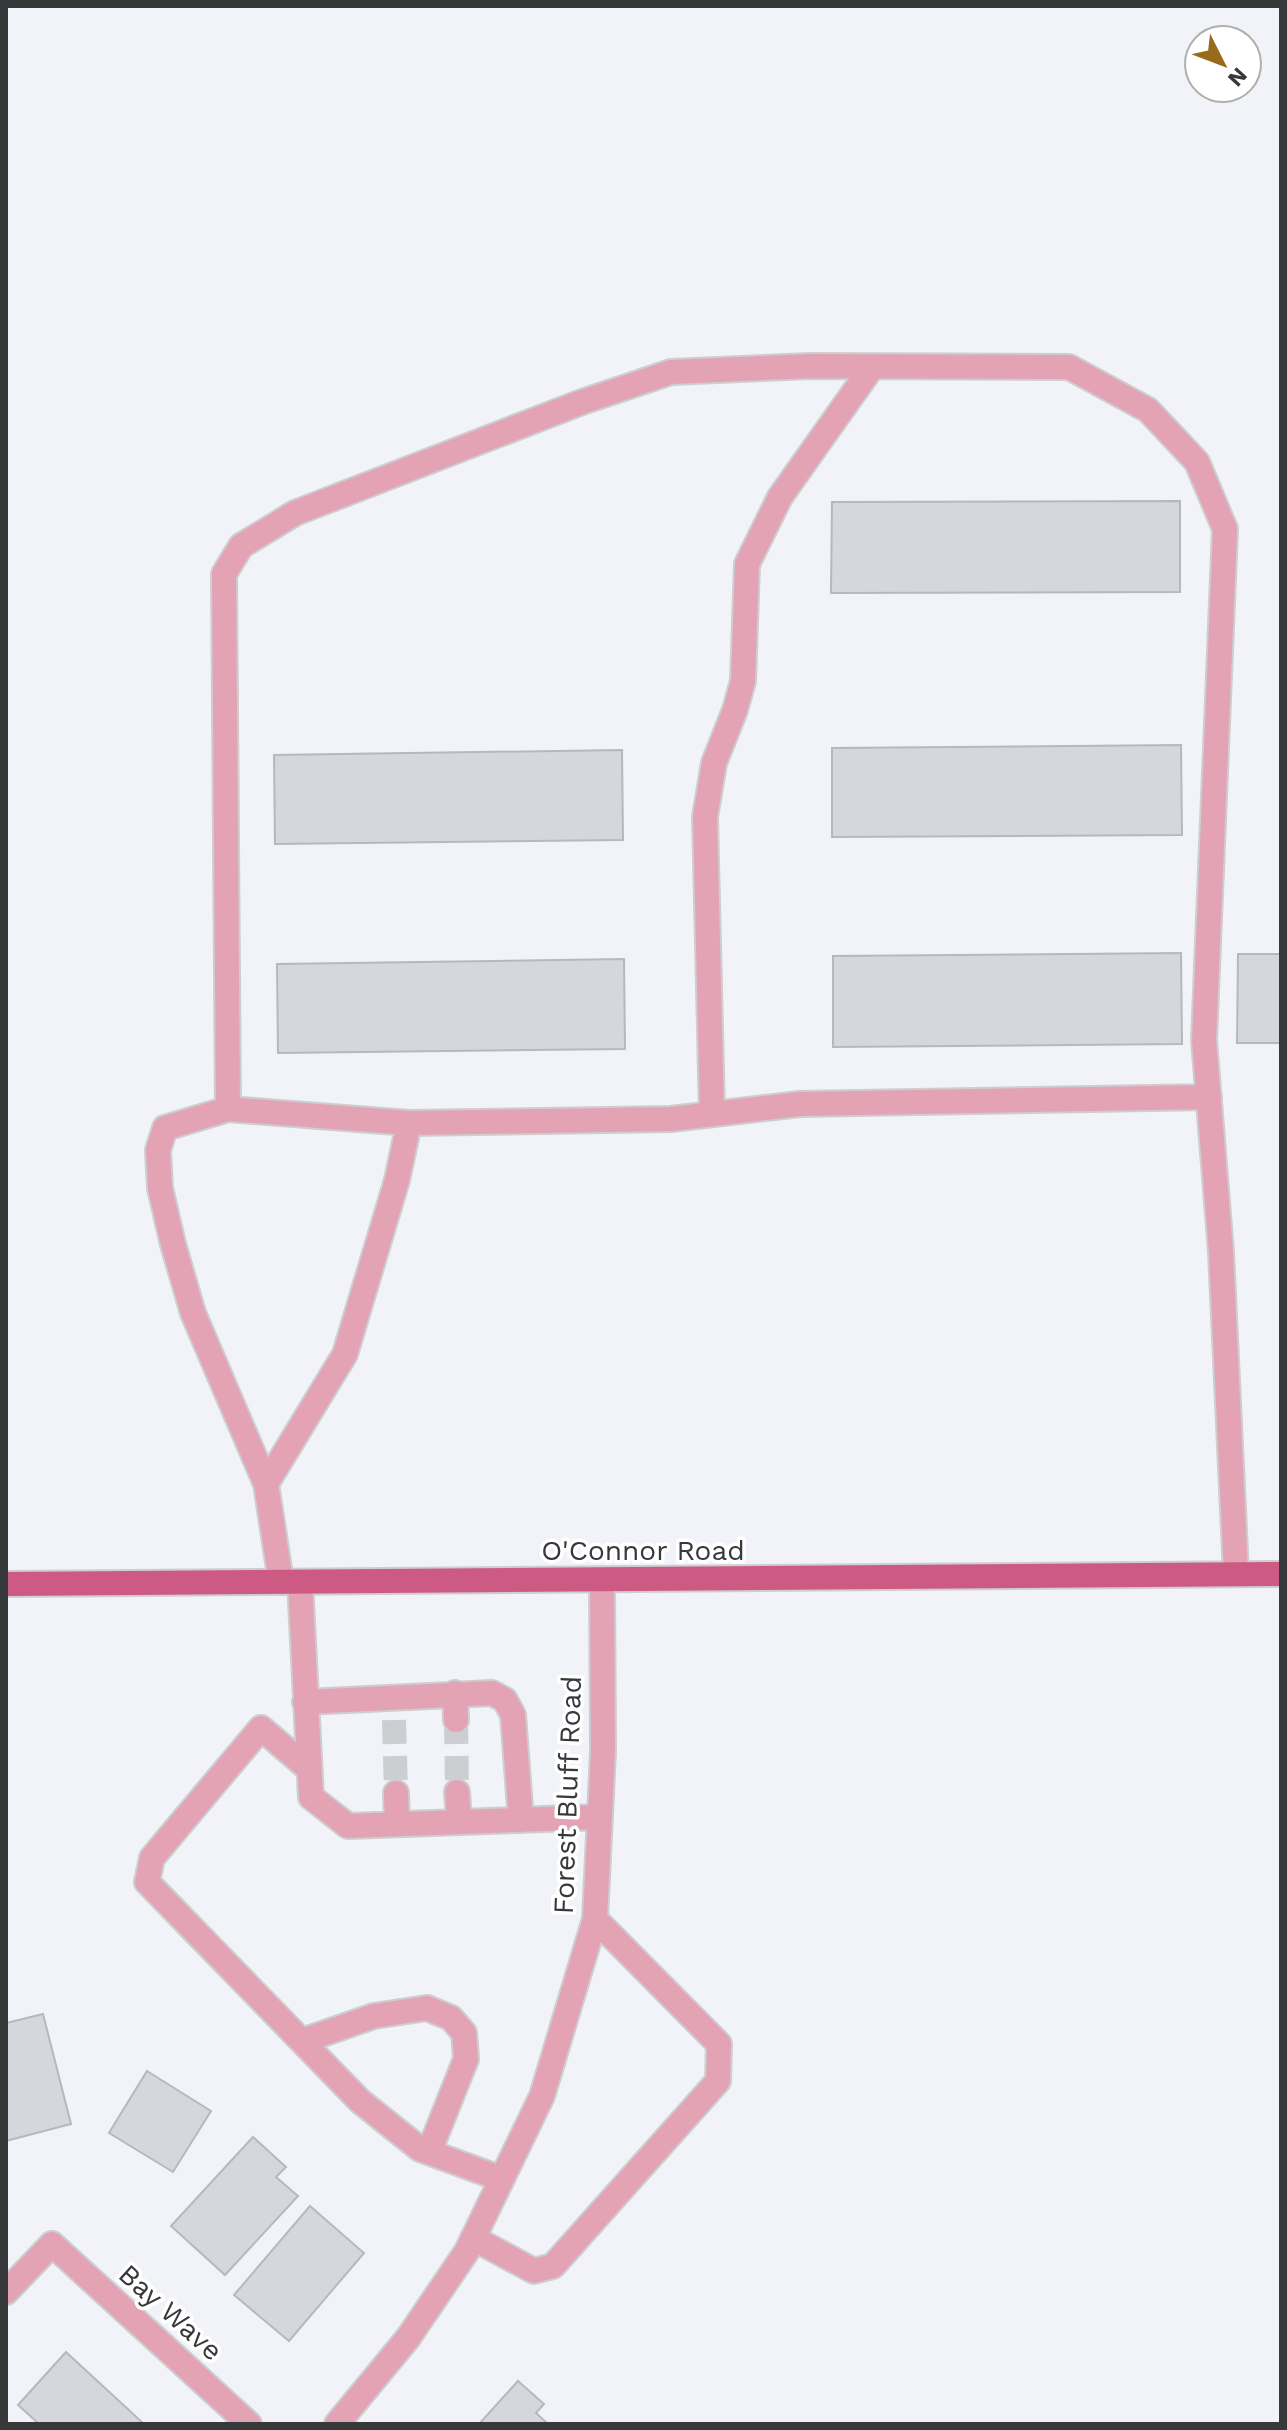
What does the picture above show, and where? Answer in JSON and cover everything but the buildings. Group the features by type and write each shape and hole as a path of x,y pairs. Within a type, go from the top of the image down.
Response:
{"main road":[{"name":"O'Connor Road","path":"6,1584 1281,1574"}],"street":[{"path":"228,1109 224,574 241,546 295,513 582,402 671,372 811,366 1069,367 1148,410 1197,462 1225,529 1204,1040 1221,1252 1236,1574"},
{"path":"712,1114 705,817 714,763 743,681 747,564 780,497 872,367"},
{"path":"600,1817 348,1826 311,1797 305,1702 290,1582 266,1484 193,1313 173,1244 160,1188 158,1150 165,1128 228,1109 409,1123 671,1119 800,1104 1209,1097"},
{"path":"266,1484 313,1412 345,1354 393,1195 409,1123"},
{"name":"Forest Bluff Road","path":"337,2424 408,2338 467,2251 542,2096 595,1919 603,1751 602,1580"},
{"path":"305,1702 393,1709 455,1693 492,1693 505,1700 513,1715 521,1820"},
{"path":"455,1693 456,1720"},
{"path":"309,1769 261,1728 152,1858 147,1882 360,2101 420,2149 502,2179"},
{"path":"457,1792 459,1820"},
{"path":"396,1793 397,1824"},
{"path":"473,2238 534,2271 553,2266 718,2081 719,2044 595,1919"},
{"path":"302,2041 374,2016 427,2008 451,2018 464,2033 466,2059 429,2152"},
{"name":"Bay Wave","path":"6,2292 52,2244 249,2424"}],"tunnel":[{"path":"394,1720 396,1793"},
{"path":"456,1720 457,1792"}]}
